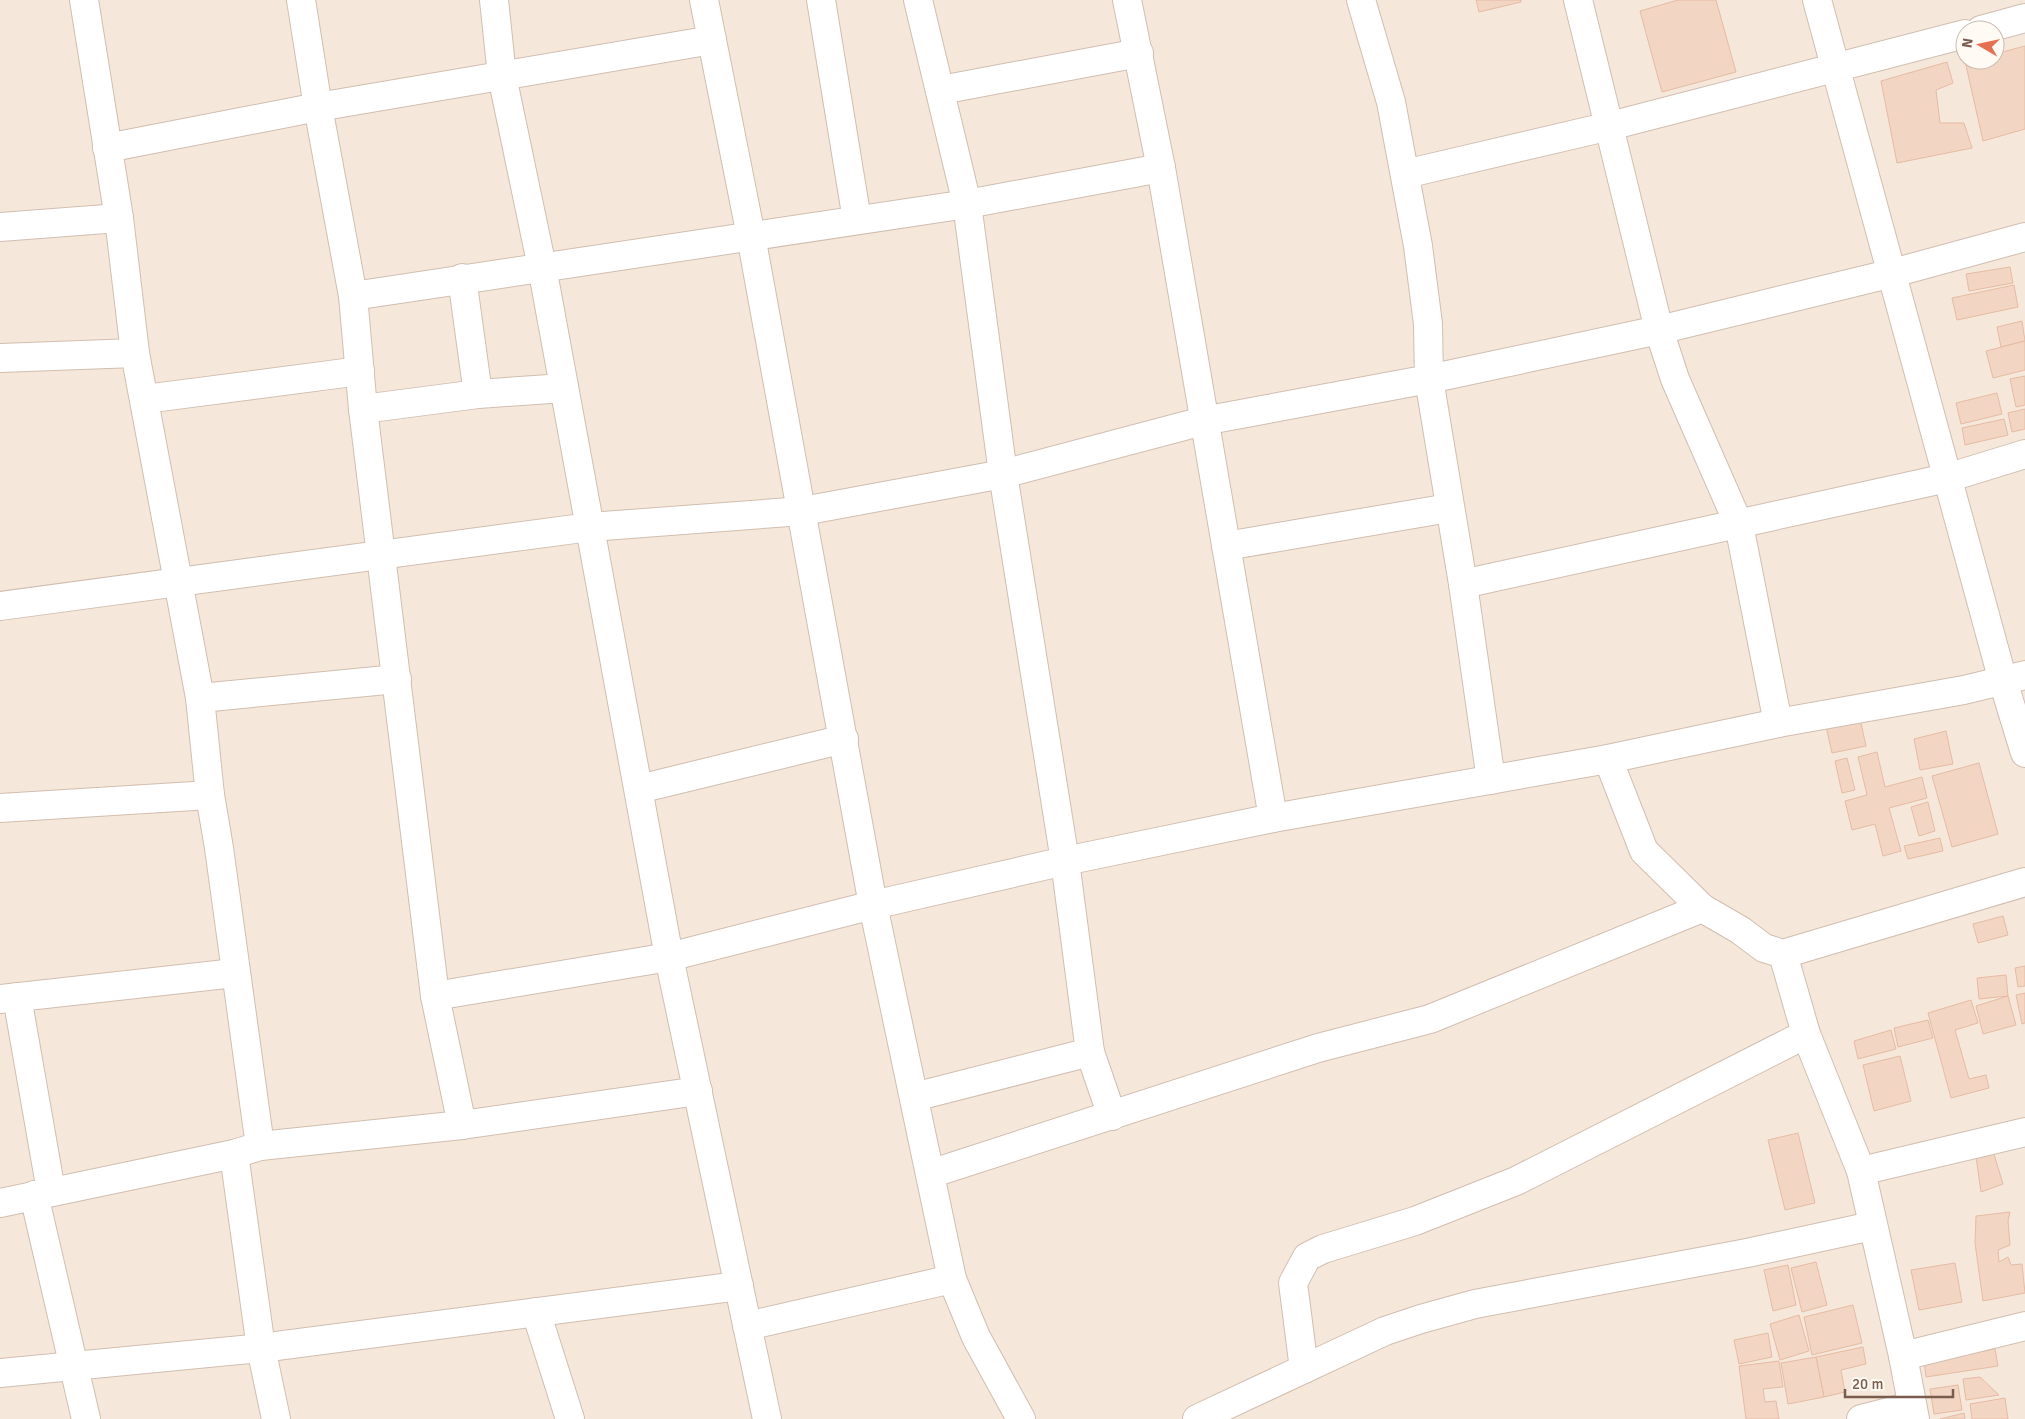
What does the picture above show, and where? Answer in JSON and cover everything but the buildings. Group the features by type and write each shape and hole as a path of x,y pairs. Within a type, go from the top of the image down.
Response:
{"street":[{"path":"84,0 119,218 135,353 200,698 210,795 260,1146"},
{"path":"301,0 318,107 353,296 363,409 435,996 462,1125"},
{"path":"494,0 502,76 542,267 669,957 767,1419"},
{"path":"704,0 751,236 873,905 952,1279 976,1337 1021,1419"},
{"path":"821,0 857,220"},
{"path":"918,0 967,204 1003,474 1065,861 1090,1052 1112,1116"},
{"path":"1127,0 1161,168 1272,818"},
{"path":"1361,0 1391,102 1418,246 1428,324 1429,379 1491,780"},
{"path":"1578,0 1659,330 1674,379 1739,525 1778,723"},
{"path":"1817,0 1893,273 1947,478 2014,678 2025,753"},
{"path":"2005,23 2025,18"},
{"path":"1404,174 1610,126 1835,70 1955,37"},
{"path":"107,148 318,107 712,40"},
{"path":"941,90 1139,54"},
{"path":"353,296 462,278 967,204 1161,168"},
{"path":"0,227 119,218"},
{"path":"0,606 177,581 381,556 590,526 802,511 1003,474 1203,421 1429,379 1659,330 1893,273 2025,237"},
{"path":"462,278 478,394"},
{"path":"0,358 135,353"},
{"path":"145,399 360,371"},
{"path":"363,409 478,394 564,388"},
{"path":"1462,584 1739,525 1947,478 2025,454"},
{"path":"1226,546 1449,508"},
{"path":"435,996 669,957 873,905 1065,861 1272,818 1608,759 1778,723 1964,690 2014,678"},
{"path":"200,698 397,679"},
{"path":"639,789 844,739"},
{"path":"1608,759 1644,851 1702,908 1740,930 1764,948 1783,954 2025,882"},
{"path":"0,808 210,795"},
{"path":"930,1174 1318,1048 1430,1019 1702,908"},
{"path":"1783,954 1806,1034 1860,1172 1903,1356 1914,1412 1861,1419"},
{"path":"86,1419 42,1193 9,998 236,972"},
{"path":"1304,1369 1293,1283 1307,1257 1322,1249 1415,1221 1516,1181 1806,1034"},
{"path":"914,1097 1090,1052"},
{"path":"0,1202 234,1154 260,1146 462,1125 698,1091"},
{"path":"1860,1172 2025,1132"},
{"path":"234,1154 261,1348 276,1419"},
{"path":"1197,1419 1385,1331 1475,1304 1748,1253 1872,1226"},
{"path":"747,1326 952,1279"},
{"path":"0,1373 261,1348 739,1286"},
{"path":"536,1312 570,1419"},
{"path":"1903,1356 2025,1326"}],"shaded area":[{"path":"0,0 2025,0 2025,1419 0,1419"}]}
